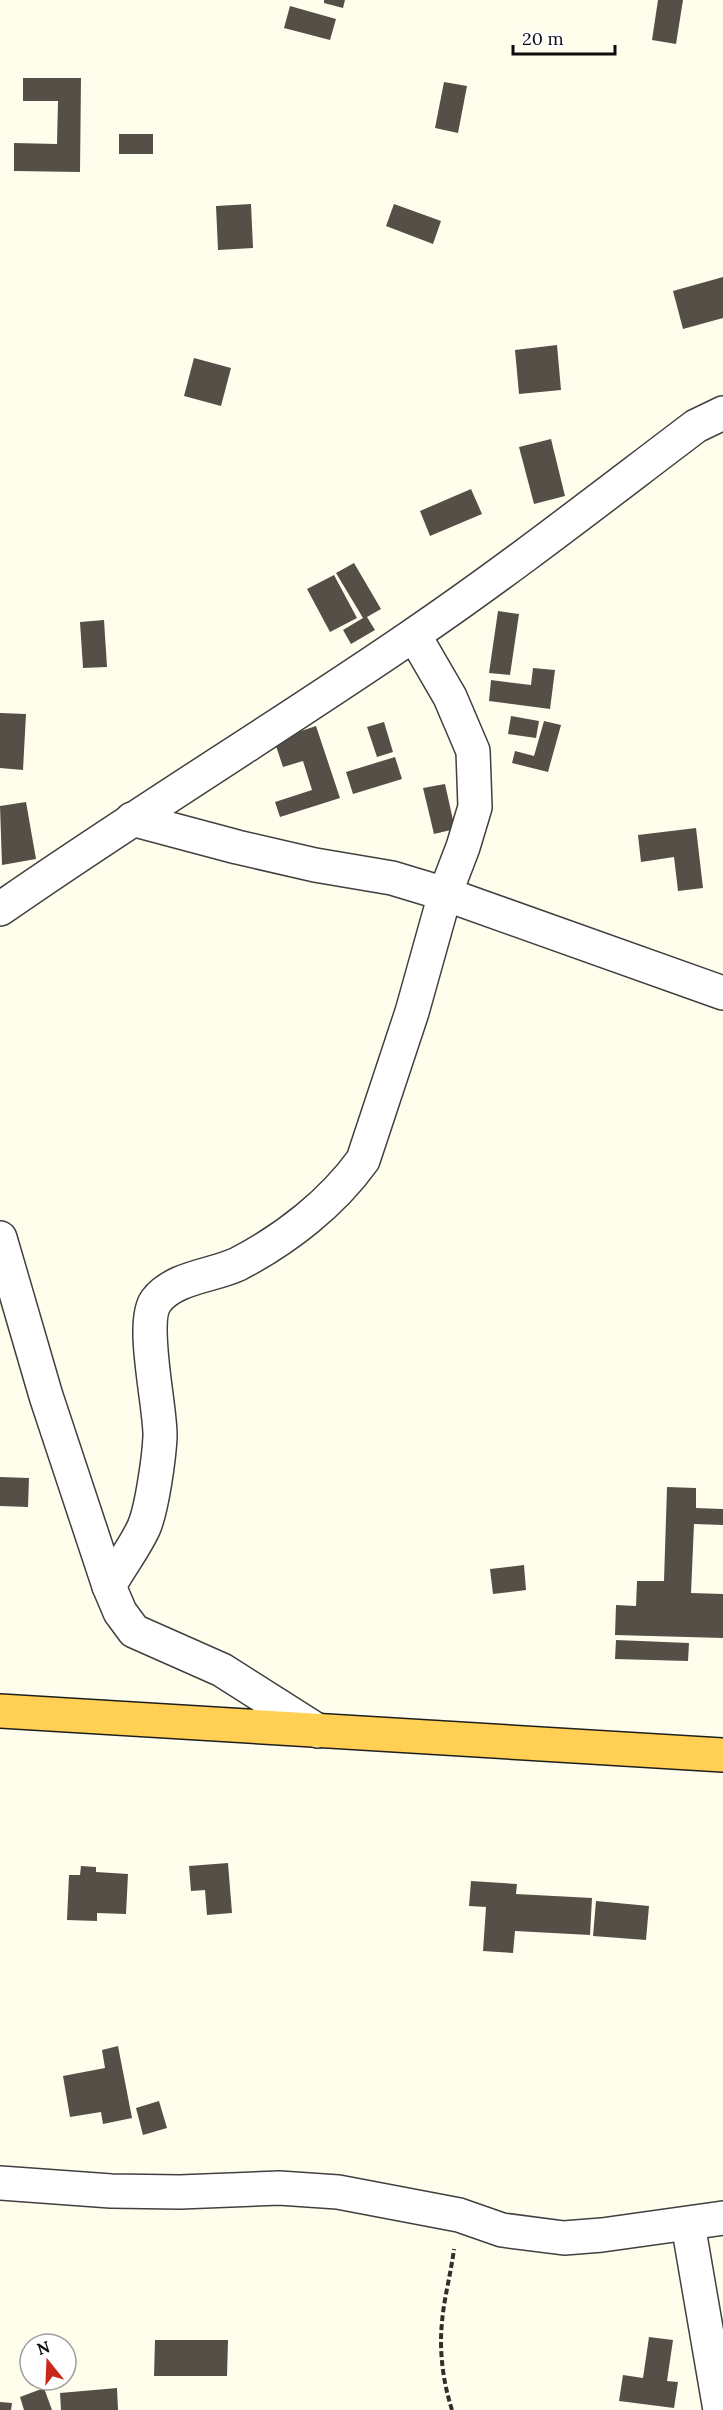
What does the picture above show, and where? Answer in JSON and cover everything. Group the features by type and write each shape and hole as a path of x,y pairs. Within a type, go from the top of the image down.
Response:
{"highway":[{"path":"0,1711 723,1755"}],"street":[{"path":"0,909 132,819 263,736 414,635 696,426 723,413"},
{"path":"109,1586 144,1526 155,1476 160,1436 151,1344 154,1303 166,1292 183,1283 237,1264 279,1240 330,1198 351,1177 363,1160 412,1012 445,894 464,847 475,807 473,751 450,697 414,635"},
{"path":"132,819 237,847 392,878 445,894 723,993"},
{"path":"0,1238 46,1396 109,1586 120,1612 134,1632 222,1670 318,1731"},
{"path":"0,2183 111,2191 180,2192 279,2188 338,2192 459,2215 502,2230 564,2238 723,2218"},
{"path":"688,2224 720,2410"}],"path":[{"path":"452,2410 446,2392 442,2357 442,2323 459,2215"}],"building":[{"path":"324,0 345,0 343,8 324,3"},
{"path":"658,0 683,0 676,44 652,40"},
{"path":"290,6 336,19 330,40 284,28"},
{"path":"23,78 81,78 80,172 14,171 14,143 57,144 58,101 23,101"},
{"path":"444,82 467,86 458,133 435,128"},
{"path":"119,134 153,134 153,154 119,154"},
{"path":"251,204 253,248 218,250 216,206"},
{"path":"394,204 441,221 433,244 386,226"},
{"path":"723,277 723,318 683,329 673,291"},
{"path":"557,345 561,390 519,394 515,350"},
{"path":"194,358 231,368 221,406 184,396"},
{"path":"551,439 565,496 534,504 519,447"},
{"path":"471,489 482,514 430,536 420,511"},
{"path":"354,563 381,609 367,617 375,630 351,644 343,630 363,618 336,573"},
{"path":"334,575 357,618 330,632 307,589"},
{"path":"498,611 519,614 510,675 489,673"},
{"path":"104,620 107,667 83,668 80,622"},
{"path":"533,668 555,670 550,709 489,701 491,680 531,685"},
{"path":"0,713 26,714 23,770 0,768"},
{"path":"511,716 539,721 536,738 508,734"},
{"path":"544,721 561,725 548,772 512,763 515,751 534,756"},
{"path":"384,722 393,752 377,757 367,727"},
{"path":"316,726 340,798 280,817 275,802 312,790 303,761 283,767 274,740"},
{"path":"395,757 402,779 353,794 346,772"},
{"path":"445,784 455,829 434,834 423,788"},
{"path":"26,802 36,859 2,865 0,806"},
{"path":"696,828 703,888 678,891 674,857 641,862 638,835"},
{"path":"0,1477 29,1478 28,1507 0,1506"},
{"path":"667,1487 696,1488 696,1508 723,1509 723,1525 694,1524 691,1593 723,1594 723,1638 615,1635 616,1605 636,1606 637,1581 664,1581"},
{"path":"524,1565 526,1590 493,1594 490,1569"},
{"path":"616,1640 689,1643 688,1661 615,1659"},
{"path":"228,1863 232,1913 207,1915 205,1890 191,1891 189,1866"},
{"path":"81,1866 96,1867 96,1872 128,1874 126,1914 97,1913 97,1921 67,1920 69,1875 80,1875"},
{"path":"471,1881 517,1884 516,1894 592,1898 590,1935 515,1931 513,1953 483,1951 486,1907 469,1906"},
{"path":"596,1901 649,1906 646,1940 593,1936"},
{"path":"118,2046 132,2118 103,2124 101,2112 70,2117 63,2076 105,2068 102,2050"},
{"path":"159,2101 167,2128 143,2135 136,2108"},
{"path":"649,2337 673,2340 667,2381 678,2382 674,2408 619,2401 623,2375 643,2378"},
{"path":"155,2340 228,2340 227,2376 154,2376"},
{"path":"117,2388 118,2410 61,2410 60,2393"},
{"path":"33,2392 45,2392 52,2410 24,2410 20,2397"},
{"path":"0,2402 12,2403 11,2410 0,2410"}]}
